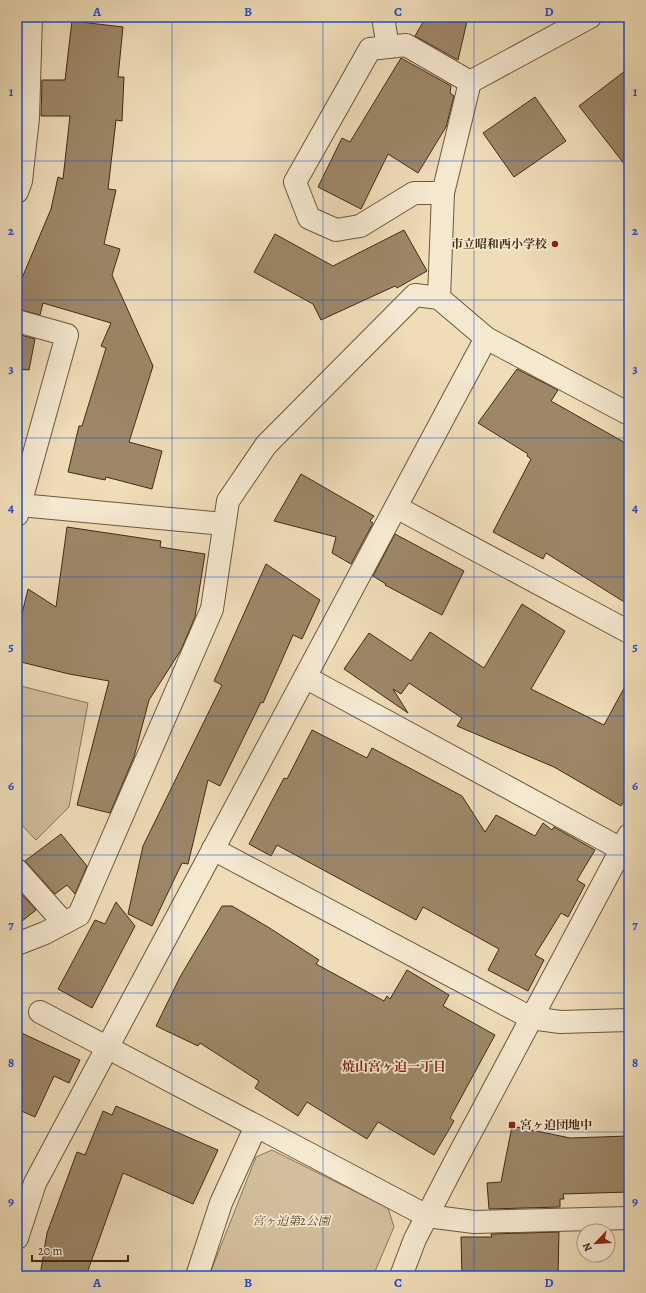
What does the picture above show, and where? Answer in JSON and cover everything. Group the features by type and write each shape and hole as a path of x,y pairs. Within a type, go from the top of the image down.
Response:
{"street":[{"path":"17,192 21,181 28,118 31,17"},
{"path":"383,17 388,47"},
{"path":"439,298 443,193 470,82 590,17"},
{"path":"443,193 414,193 360,226 336,230 308,218 295,182 370,49 406,45 470,82"},
{"path":"17,944 45,933 79,915 212,609 228,501 266,445 415,295 439,298 486,338 629,414"},
{"path":"17,321 67,335 18,510 224,524"},
{"path":"17,1238 35,1183 486,338"},
{"path":"396,507 629,632"},
{"path":"305,677 625,842 415,1239 401,1276"},
{"path":"213,849 531,1018 560,1022 629,1020"},
{"path":"17,870 64,923"},
{"path":"40,1012 427,1216 474,1222 629,1218"},
{"path":"196,1276 221,1203 256,1126"}],"green space":[{"path":"17,685 88,703 69,807 36,840 17,820"},
{"name":"宮ヶ迫第2公園","path":"272,1150 388,1208 394,1227 373,1276 209,1276 256,1157"}],"building":[{"path":"426,17 468,17 458,60 415,36"},
{"path":"72,21 123,27 118,77 124,77 122,121 116,120 108,189 116,190 104,244 120,249 112,275 153,366 129,442 162,451 152,489 106,477 105,480 68,472 79,426 82,426 106,348 101,346 111,323 43,303 40,315 17,309 17,290 51,209 58,177 63,179 70,116 41,116 42,80 65,80"},
{"path":"401,58 451,86 450,93 454,96 446,127 418,173 388,154 361,209 318,187 342,138 350,142"},
{"path":"629,68 629,170 579,106"},
{"path":"535,97 566,141 514,177 483,133"},
{"path":"404,230 427,271 397,288 395,286 321,320 313,304 254,272 275,234 333,266"},
{"path":"17,334 35,339 29,370 17,369"},
{"path":"517,369 558,390 551,401 629,445 629,605 546,553 543,559 493,532 531,459 527,456 528,454 478,423"},
{"path":"301,474 374,516 370,521 373,523 351,564 332,553 336,537 274,521"},
{"path":"67,527 161,541 160,547 205,554 195,617 181,650 149,700 134,757 110,813 77,805 109,681 69,674 17,661 17,634 28,589 56,607"},
{"path":"395,534 464,571 442,615 385,585 386,584 373,576"},
{"path":"266,564 320,600 302,639 293,635 263,703 261,702 220,786 208,780 188,864 182,863 152,926 128,914 143,846 222,685 214,681"},
{"path":"522,604 565,631 531,689 604,725 629,679 629,792 621,806 554,767 457,726 462,718 409,683 401,694 393,689 408,713 344,669 369,633 411,661 430,632 484,668"},
{"path":"312,730 367,758 372,748 462,796 485,832 496,815 535,836 543,823 552,830 554,827 595,850 577,880 585,885 568,917 561,913 535,955 544,960 528,991 488,970 499,949 423,907 416,920 277,845 271,856 249,844 284,778 287,779"},
{"path":"61,834 87,866 75,894 67,885 55,894 25,861"},
{"path":"17,889 36,910 17,925"},
{"path":"116,902 135,926 92,1008 58,989 95,920 105,924"},
{"path":"222,906 232,906 268,927 319,960 316,964 384,1001 387,996 390,999 407,970 449,995 443,1006 495,1035 450,1118 454,1121 434,1155 378,1122 367,1139 307,1102 298,1116 255,1088 259,1081 200,1043 198,1046 156,1026 180,977"},
{"path":"17,1031 80,1060 69,1083 54,1076 35,1117 17,1109"},
{"path":"116,1106 218,1150 193,1204 123,1173 86,1276 40,1276 47,1233 77,1152 85,1155 103,1111 112,1115"},
{"path":"512,1126 570,1138 629,1136 629,1192 563,1194 564,1199 560,1199 560,1207 489,1209 487,1183 501,1182"},
{"path":"559,1232 558,1276 462,1276 461,1237 492,1237 491,1234"}],"place":[{"name":"市立昭和西小学校","path":"555,244"},
{"name":"宮ヶ迫団地中","path":"512,1125"}],"district":[{"name":"焼山宮ヶ迫一丁目","path":"394,1066"}]}
